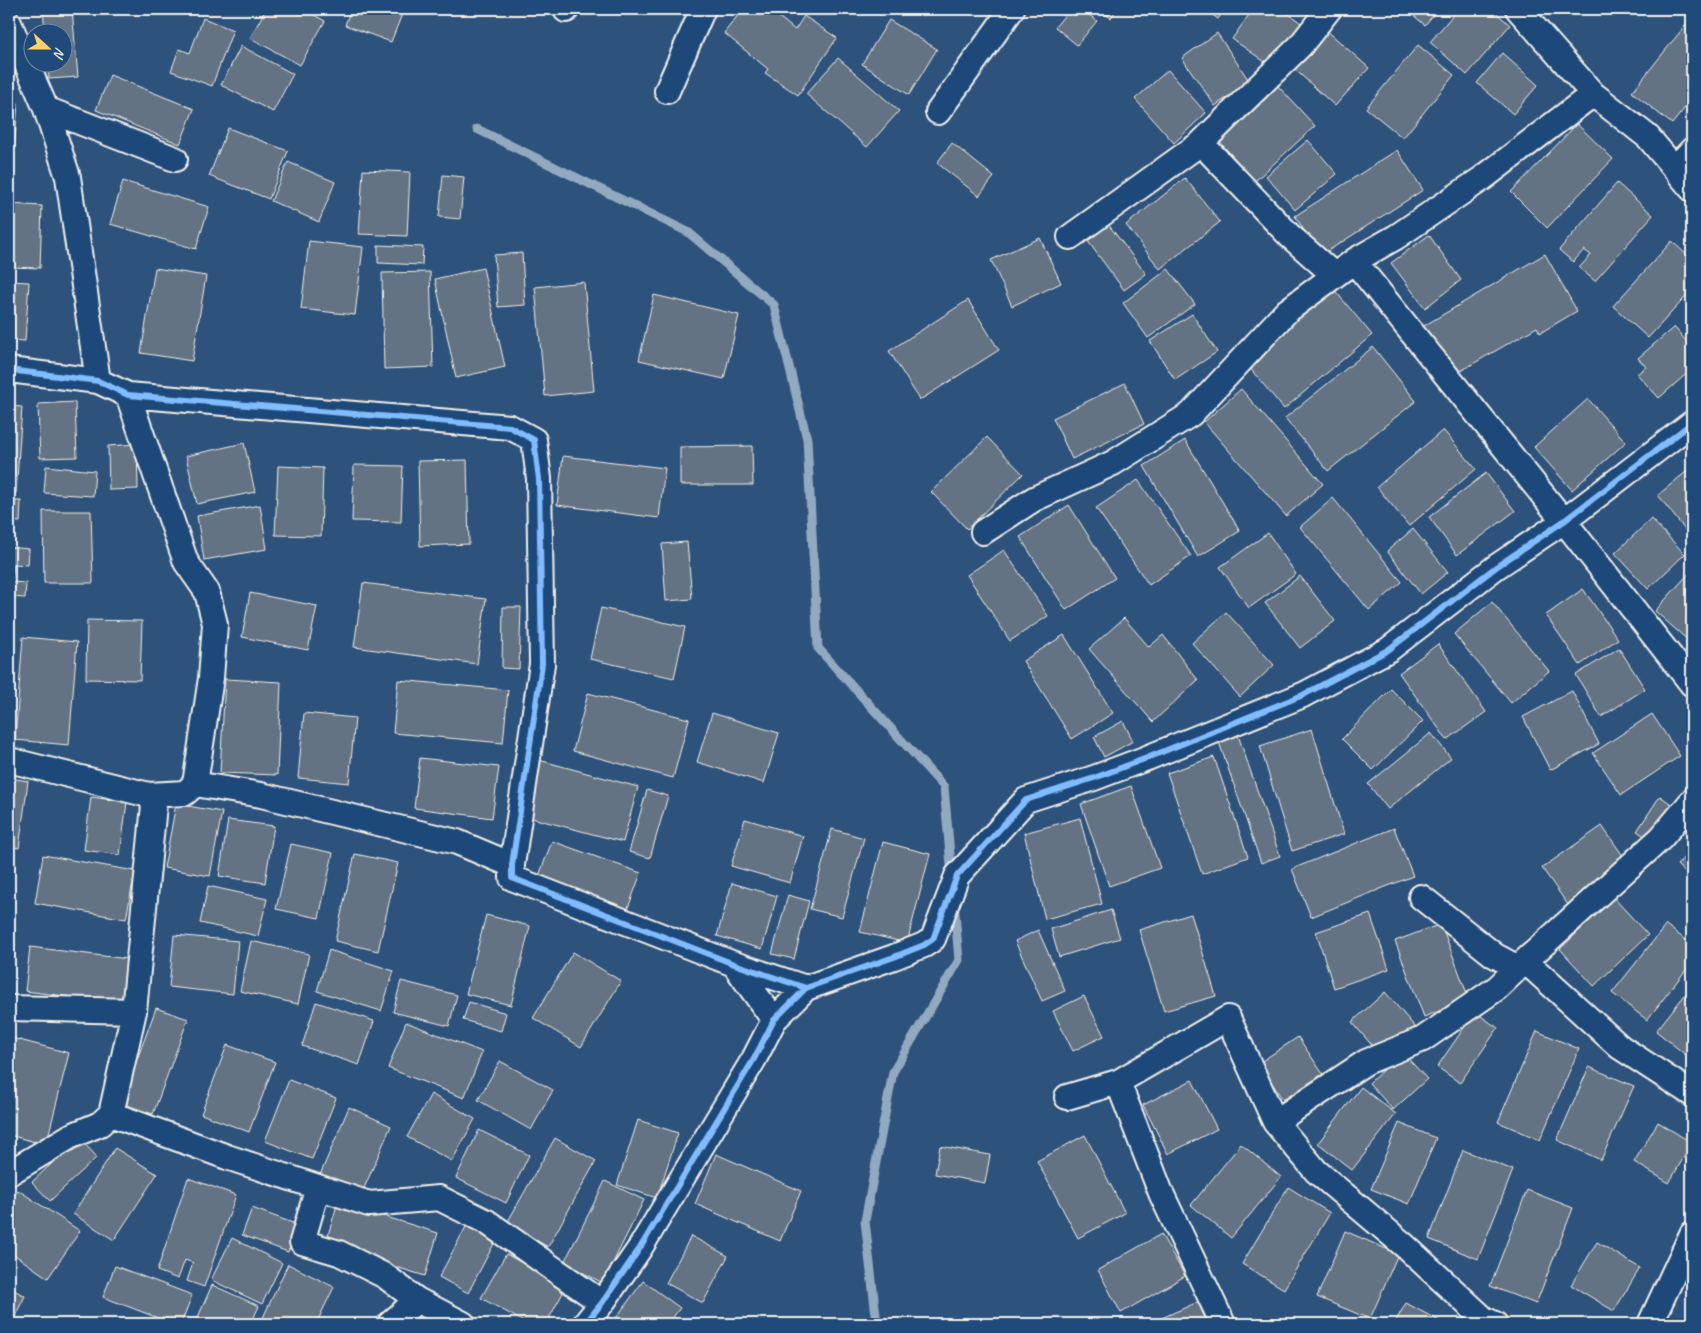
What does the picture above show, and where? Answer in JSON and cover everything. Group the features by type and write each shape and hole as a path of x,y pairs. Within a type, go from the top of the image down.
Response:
{"street":[{"path":"666,91 704,9"},
{"path":"938,112 1012,9"},
{"path":"1070,237 1202,143 1300,46 1329,9"},
{"path":"1518,9 1593,94 1648,137 1692,189"},
{"path":"9,24 46,109 68,177 98,381"},
{"path":"983,532 1034,499 1113,463 1191,414 1287,311 1334,275 1396,237 1482,178 1593,94"},
{"path":"46,109 176,159"},
{"path":"1202,143 1290,236 1334,275"},
{"path":"1675,168 1692,150"},
{"path":"1354,262 1564,521 1692,684"},
{"path":"9,370 98,381 128,395 510,427 534,440 539,478 542,664 512,865 512,878 734,964 806,988"},
{"path":"9,760 149,795 185,794 195,784 211,678 216,624 207,592 186,562 128,395"},
{"path":"585,1324 640,1248 754,1059 774,1020 806,988 894,958 933,939 957,876 1026,800 1094,778 1147,758 1303,695 1388,650 1496,567 1564,521 1692,423"},
{"path":"195,784 261,795 457,842 512,865"},
{"path":"9,1172 71,1136 100,1124 111,1114 134,1011 154,805 149,795"},
{"path":"1275,1122 1366,1062 1423,1039 1497,988 1521,964 1662,838 1692,802"},
{"path":"1420,897 1494,956 1521,964 1620,1047 1692,1094"},
{"path":"734,964 774,1020"},
{"path":"9,1008 134,1011"},
{"path":"1067,1097 1118,1082 1228,1018 1275,1122 1316,1171 1405,1246 1484,1319 1495,1324"},
{"path":"1118,1082 1161,1193 1223,1324"},
{"path":"111,1114 228,1157 369,1204 439,1198 487,1222 602,1303"},
{"path":"318,1187 302,1242 346,1257 385,1276 417,1300 463,1324"},
{"path":"1650,1324 1692,1234"},
{"path":"390,1324 417,1300"}],"building":[{"path":"43,9 72,9 78,77 49,79 49,72 72,72 72,22 44,22"},
{"path":"266,9 303,9 325,21 300,65 250,38"},
{"path":"351,9 404,9 391,42 345,25"},
{"path":"743,9 769,9 795,30 804,16 837,38 798,95 765,73 768,69 724,33"},
{"path":"1055,9 1082,9 1097,21 1077,45 1055,27 1064,16"},
{"path":"1096,9 1117,9 1111,18"},
{"path":"1204,9 1225,9 1218,19"},
{"path":"1253,9 1282,9 1301,23 1271,66 1232,39"},
{"path":"1406,9 1438,9 1425,25"},
{"path":"1458,9 1492,9 1510,25 1467,75 1430,42"},
{"path":"1692,17 1692,99 1672,124 1632,92"},
{"path":"203,18 233,30 212,86 171,71 179,49 190,53"},
{"path":"889,20 937,49 909,95 862,64"},
{"path":"1324,28 1369,68 1335,106 1290,65"},
{"path":"1217,33 1250,82 1215,106 1182,58"},
{"path":"1418,45 1454,75 1403,138 1366,108"},
{"path":"241,46 293,74 273,112 221,85"},
{"path":"1502,53 1538,85 1513,114 1477,83"},
{"path":"838,58 899,111 867,147 806,94"},
{"path":"1168,70 1206,113 1174,143 1135,99"},
{"path":"110,75 194,109 180,144 96,110"},
{"path":"1278,86 1315,126 1255,181 1219,141"},
{"path":"9,102 18,103 13,162 9,162"},
{"path":"1577,124 1613,159 1547,228 1511,192"},
{"path":"228,128 288,151 269,199 209,176"},
{"path":"1308,140 1337,174 1295,210 1266,176"},
{"path":"952,143 994,177 979,196 937,163"},
{"path":"1397,150 1423,190 1320,256 1295,216"},
{"path":"288,162 335,182 319,222 271,201"},
{"path":"363,170 410,172 407,236 359,234"},
{"path":"443,175 464,177 460,219 439,217"},
{"path":"1185,178 1220,222 1160,269 1126,225"},
{"path":"123,181 209,207 196,249 110,224"},
{"path":"1617,183 1653,215 1595,281 1579,268 1591,255 1584,250 1573,262 1559,250"},
{"path":"9,204 42,206 40,268 9,267"},
{"path":"1105,220 1146,274 1124,290 1084,236"},
{"path":"1429,235 1461,280 1425,308 1391,263"},
{"path":"1040,238 1061,283 1012,306 991,260"},
{"path":"309,241 363,247 355,315 301,309"},
{"path":"1672,241 1692,260 1692,290 1648,338 1613,306"},
{"path":"378,245 423,247 422,265 378,263"},
{"path":"522,253 525,305 498,307 494,255"},
{"path":"1545,254 1577,311 1540,333 1537,327 1450,377 1422,327"},
{"path":"155,268 206,276 192,361 141,353"},
{"path":"483,268 505,367 456,378 435,279"},
{"path":"1168,269 1195,304 1148,338 1123,303"},
{"path":"430,272 433,367 384,369 382,273"},
{"path":"9,281 29,282 25,341 9,340"},
{"path":"584,282 594,391 545,396 535,287"},
{"path":"1332,287 1372,335 1284,409 1243,360"},
{"path":"654,295 739,315 724,379 639,360"},
{"path":"968,300 999,350 920,400 889,351"},
{"path":"1192,314 1217,352 1175,380 1150,341"},
{"path":"1674,327 1692,348 1692,369 1659,398 1637,374 1646,367 1638,358"},
{"path":"1373,347 1416,401 1328,471 1285,418"},
{"path":"1125,383 1144,424 1072,459 1053,418"},
{"path":"1241,389 1323,484 1286,516 1204,422"},
{"path":"1588,399 1626,442 1572,490 1534,447"},
{"path":"75,402 77,457 40,458 38,404"},
{"path":"9,406 22,407 16,493 9,493"},
{"path":"1443,430 1476,469 1409,526 1377,487"},
{"path":"987,437 1023,474 967,529 931,492"},
{"path":"1185,440 1240,531 1198,557 1144,466"},
{"path":"244,443 255,492 197,504 186,456"},
{"path":"137,444 138,489 109,490 108,446"},
{"path":"752,446 753,485 680,485 680,447"},
{"path":"563,456 665,468 659,518 557,505"},
{"path":"467,460 469,544 420,546 418,461"},
{"path":"354,465 403,466 401,522 352,521"},
{"path":"46,466 95,471 93,496 44,493"},
{"path":"278,466 323,468 321,536 275,535"},
{"path":"1692,467 1692,539 1658,495"},
{"path":"1486,473 1515,511 1457,555 1429,517"},
{"path":"1138,480 1191,556 1149,585 1096,508"},
{"path":"1333,498 1402,582 1369,610 1300,527"},
{"path":"9,501 21,501 20,522 9,521"},
{"path":"260,505 267,549 204,560 197,516"},
{"path":"1069,505 1115,578 1066,610 1020,537"},
{"path":"43,511 91,511 93,583 44,583"},
{"path":"1651,519 1685,554 1648,589 1615,553"},
{"path":"1413,529 1448,572 1421,594 1387,551"},
{"path":"1268,533 1296,574 1249,608 1220,567"},
{"path":"687,542 692,599 666,601 662,544"},
{"path":"9,547 29,549 28,565 14,564 12,582 26,583 25,598 9,597"},
{"path":"1004,550 1048,616 1010,641 967,575"},
{"path":"1692,570 1692,644 1655,611"},
{"path":"1300,576 1335,621 1300,648 1265,603"},
{"path":"363,583 486,599 477,664 354,647"},
{"path":"1583,589 1618,639 1580,665 1546,615"},
{"path":"250,593 317,606 308,650 242,637"},
{"path":"1492,602 1549,671 1511,703 1454,634"},
{"path":"503,607 521,607 519,669 502,668"},
{"path":"601,608 685,627 674,678 590,659"},
{"path":"1226,612 1274,665 1240,697 1192,643"},
{"path":"1124,618 1149,647 1163,635 1198,680 1153,722 1089,649"},
{"path":"87,620 142,621 140,680 86,679"},
{"path":"1064,635 1113,713 1072,739 1023,661"},
{"path":"23,637 77,642 69,745 15,740"},
{"path":"1438,644 1486,712 1447,740 1399,673"},
{"path":"1619,648 1645,689 1601,717 1576,675"},
{"path":"225,679 281,682 277,775 220,773"},
{"path":"398,680 508,690 503,743 393,733"},
{"path":"1391,689 1423,721 1373,770 1342,739"},
{"path":"1572,691 1599,744 1550,770 1523,717"},
{"path":"588,693 689,719 673,778 573,751"},
{"path":"304,713 355,718 349,783 298,778"},
{"path":"712,713 779,733 764,783 697,762"},
{"path":"1652,714 1680,756 1621,795 1593,753"},
{"path":"1123,721 1133,741 1104,757 1094,737"},
{"path":"1312,729 1344,834 1292,851 1260,746"},
{"path":"1431,733 1451,758 1388,809 1368,784"},
{"path":"1238,735 1280,856 1261,863 1219,742"},
{"path":"1214,757 1248,857 1202,874 1167,773"},
{"path":"420,758 499,767 492,818 414,808"},
{"path":"539,760 638,787 623,842 524,816"},
{"path":"9,778 28,781 19,848 9,846"},
{"path":"1131,786 1160,868 1109,886 1081,804"},
{"path":"647,790 668,796 650,858 629,852"},
{"path":"1660,796 1674,806 1652,841 1637,831"},
{"path":"91,797 127,802 120,855 84,850"},
{"path":"176,804 222,812 210,876 164,868"},
{"path":"1080,818 1102,904 1045,919 1024,833"},
{"path":"745,819 803,836 790,883 731,866"},
{"path":"228,820 274,826 265,883 219,876"},
{"path":"1602,826 1628,863 1568,905 1542,868"},
{"path":"1394,828 1413,876 1311,917 1292,869"},
{"path":"832,829 864,838 842,917 810,909"},
{"path":"552,841 641,873 625,916 536,884"},
{"path":"883,842 930,854 907,943 860,932"},
{"path":"291,844 333,853 319,918 276,909"},
{"path":"1692,849 1692,879 1677,865"},
{"path":"355,854 398,863 378,951 335,941"},
{"path":"43,855 135,871 126,919 35,903"},
{"path":"9,857 15,858 10,894 9,894"},
{"path":"732,883 777,896 762,949 717,936"},
{"path":"208,886 267,899 258,936 200,923"},
{"path":"788,895 809,901 794,959 772,954"},
{"path":"1614,898 1648,935 1594,986 1560,949"},
{"path":"1111,910 1120,938 1059,957 1051,929"},
{"path":"1191,914 1216,996 1164,1011 1139,930"},
{"path":"1370,914 1389,969 1334,988 1316,932"},
{"path":"486,915 530,926 511,1005 466,994"},
{"path":"1441,924 1469,999 1424,1017 1395,941"},
{"path":"1666,925 1692,945 1692,962 1647,1020 1612,993"},
{"path":"1038,930 1065,991 1042,1001 1015,941"},
{"path":"174,935 238,941 233,994 169,987"},
{"path":"251,941 309,954 298,1004 240,991"},
{"path":"30,947 128,959 123,1003 25,991"},
{"path":"329,950 394,971 381,1011 317,991"},
{"path":"573,952 621,981 581,1047 533,1018"},
{"path":"401,981 457,995 449,1026 393,1012"},
{"path":"1692,986 1692,1060 1656,1031"},
{"path":"1385,992 1415,1027 1381,1056 1352,1022"},
{"path":"1084,996 1104,1036 1073,1051 1053,1011"},
{"path":"316,1002 374,1021 359,1065 302,1046"},
{"path":"469,1002 506,1013 501,1031 463,1020"},
{"path":"156,1008 188,1019 153,1114 121,1103"},
{"path":"1475,1012 1498,1028 1460,1083 1437,1067"},
{"path":"406,1022 482,1052 464,1098 388,1068"},
{"path":"1537,1031 1579,1049 1540,1140 1498,1122"},
{"path":"1298,1037 1323,1074 1283,1100 1259,1063"},
{"path":"12,1038 69,1053 46,1145 9,1135 9,1050"},
{"path":"227,1045 275,1062 249,1132 201,1114"},
{"path":"1402,1052 1427,1079 1393,1110 1369,1083"},
{"path":"500,1061 553,1090 531,1130 478,1100"},
{"path":"1589,1067 1634,1086 1601,1160 1557,1140"},
{"path":"289,1080 336,1098 312,1159 265,1141"},
{"path":"1192,1080 1217,1129 1168,1154 1143,1105"},
{"path":"1361,1087 1396,1114 1352,1170 1318,1143"},
{"path":"431,1094 475,1119 452,1161 407,1137"},
{"path":"349,1107 391,1126 362,1193 320,1175"},
{"path":"638,1120 678,1133 657,1198 617,1185"},
{"path":"1658,1122 1692,1143 1669,1183 1634,1162"},
{"path":"1399,1123 1436,1138 1409,1204 1371,1189"},
{"path":"479,1130 529,1155 506,1203 456,1178"},
{"path":"1085,1135 1125,1213 1078,1238 1037,1161"},
{"path":"79,1138 97,1157 50,1201 32,1182"},
{"path":"555,1138 596,1161 548,1247 507,1223"},
{"path":"1241,1144 1281,1177 1231,1238 1191,1205"},
{"path":"940,1146 990,1155 985,1183 935,1174"},
{"path":"115,1148 157,1174 114,1240 73,1214"},
{"path":"1463,1150 1513,1170 1478,1259 1429,1239"},
{"path":"716,1154 801,1191 780,1241 695,1204"},
{"path":"188,1178 236,1195 204,1287 187,1281 193,1263 185,1260 178,1279 157,1271"},
{"path":"605,1181 644,1200 603,1283 564,1263"},
{"path":"1288,1187 1330,1213 1284,1289 1242,1264"},
{"path":"18,1190 80,1231 48,1278 9,1251 9,1204"},
{"path":"1527,1190 1573,1208 1536,1304 1490,1286"},
{"path":"338,1202 438,1233 425,1276 325,1245"},
{"path":"252,1208 298,1225 288,1252 242,1235"},
{"path":"469,1221 498,1236 468,1293 439,1277"},
{"path":"1345,1231 1398,1254 1370,1319 1317,1297"},
{"path":"1161,1234 1185,1276 1121,1313 1098,1270"},
{"path":"691,1236 728,1256 703,1303 666,1283"},
{"path":"232,1238 282,1263 262,1304 211,1280"},
{"path":"1597,1242 1640,1268 1614,1311 1571,1285"},
{"path":"506,1254 566,1287 546,1324 528,1324 481,1298"},
{"path":"288,1264 334,1287 316,1324 260,1324"},
{"path":"115,1266 192,1295 181,1324 174,1324 103,1297"},
{"path":"643,1281 680,1308 668,1324 624,1324 616,1318"},
{"path":"212,1285 259,1306 251,1324 195,1324"},
{"path":"9,1287 25,1296 11,1324 9,1324"},
{"path":"1198,1302 1208,1324 1148,1324"},
{"path":"1406,1303 1445,1324 1394,1324"}],"waterway":[{"path":"477,129 688,232 774,305 807,439 818,648 944,787 952,877"},
{"path":"877,1324 865,1221 893,1072 959,960 954,902"}],"cycle path":[{"path":"9,370 98,381 128,395 510,427 534,440 539,479 542,664 512,865 512,878 734,964 806,988"},
{"path":"585,1324 640,1248 754,1059 774,1020 806,988 894,957 924,945 933,939 957,876 1026,800 1094,778 1147,758 1303,695 1388,650 1496,567 1564,521 1692,423"}]}
